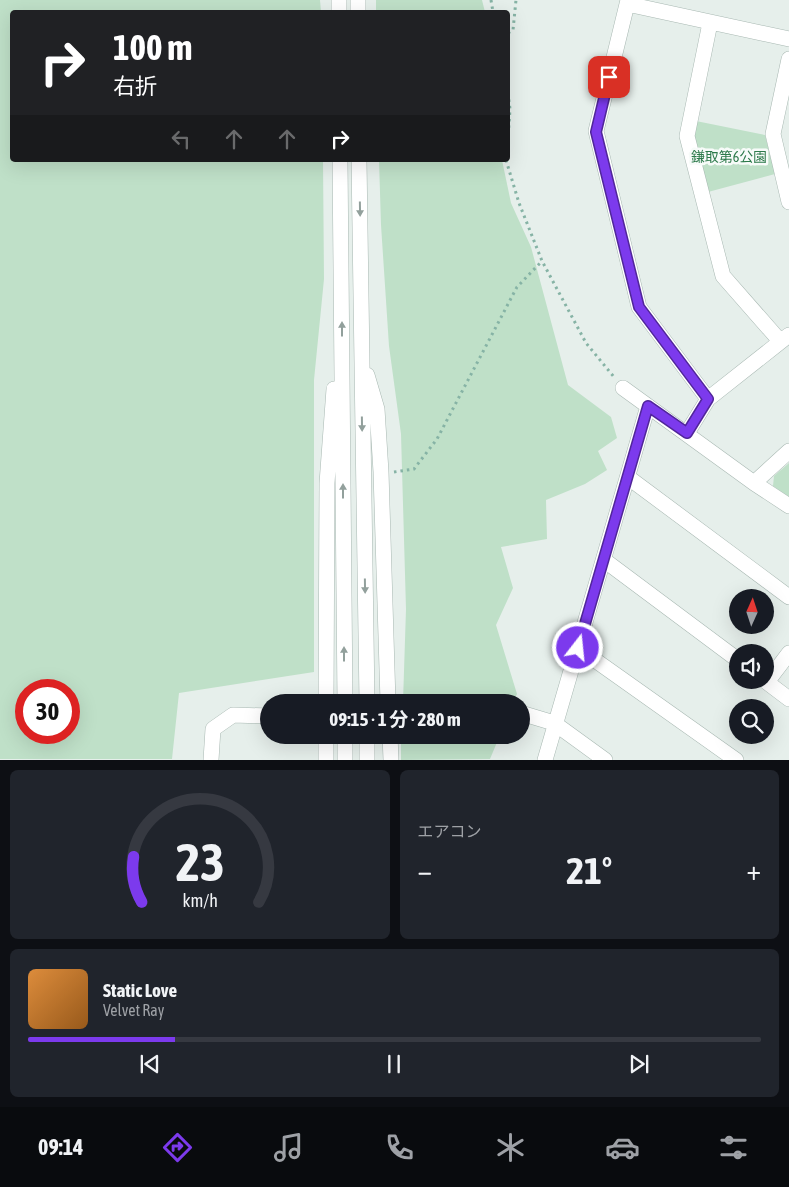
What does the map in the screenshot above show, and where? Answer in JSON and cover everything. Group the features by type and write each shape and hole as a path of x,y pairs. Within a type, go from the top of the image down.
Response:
{"street":[{"path":"708,399 639,307 596,132 627,2 710,23 789,39"},
{"path":"687,433 708,399 785,338 724,276 687,136 710,23"},
{"path":"789,59 773,134 789,202"},
{"path":"340,162 345,694"},
{"path":"360,162 366,694"},
{"path":"326,694 327,483 333,396 342,355"},
{"path":"362,356 377,408 381,472 388,694"},
{"path":"623,388 754,483 789,506"},
{"path":"545,760 554,723 578,648 648,406"},
{"path":"754,483 789,451"},
{"path":"628,478 789,597"},
{"path":"604,560 729,653"},
{"path":"578,648 736,760"},
{"path":"774,671 789,653"},
{"path":"774,687 789,699"},
{"path":"211,760 212,728 232,715 260,716"},
{"path":"530,716 554,723 605,760"},
{"path":"326,744 326,760"},
{"path":"345,744 345,760"},
{"path":"367,744 367,760"},
{"path":"390,744 391,760"}],"path":[{"path":"510,32 513,30 516,0"},
{"path":"507,162 519,203 542,261 586,343 623,388"},
{"path":"381,472 414,469 437,440 517,287 542,261"}],"green space":[{"path":"0,0 320,0 321,10 10,10 10,162 323,162 324,279 314,380 314,672 179,693 172,759 0,759"},
{"path":"376,0 482,0 484,10 376,10"},
{"name":"鎌取第6公園","path":"696,121 765,135 775,174 708,192 694,135"},
{"path":"379,162 502,162 511,203 531,247 568,385 611,417 617,438 598,451 607,470 585,484 546,500 547,539 501,547 513,588 496,625 517,694 403,694 406,609 401,434 389,346"},
{"path":"789,463 789,497 773,486 774,476"},
{"path":"401,744 496,744 490,759 401,760"}],"route":[{"path":"578,648 648,406 687,433 708,399 639,307 596,132 609,77"}]}
